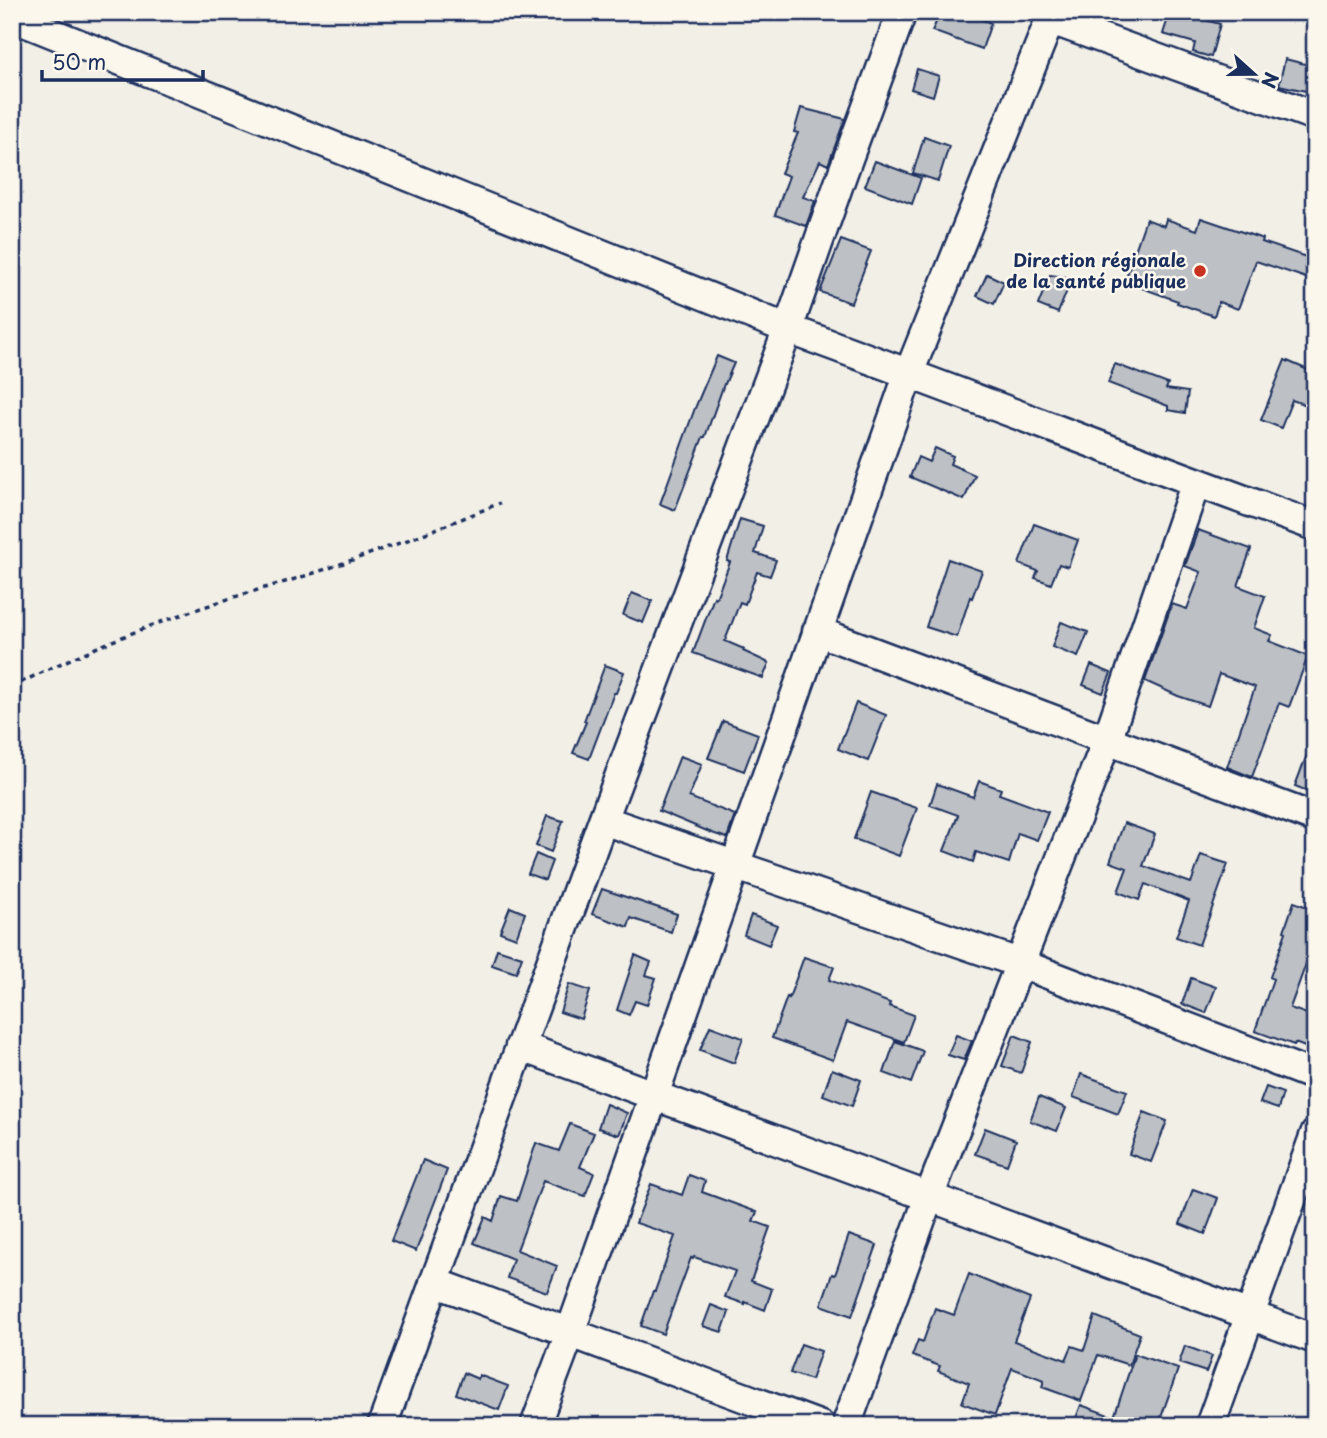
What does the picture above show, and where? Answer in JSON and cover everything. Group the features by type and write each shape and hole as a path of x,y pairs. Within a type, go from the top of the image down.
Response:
{"street":[{"path":"382,1426 603,820 788,329 902,12"},
{"path":"535,1426 909,373 1051,16 1315,116"},
{"path":"12,17 788,329 1315,526"},
{"path":"846,1426 929,1197 1107,740 1196,482"},
{"path":"817,631 1315,818"},
{"path":"603,820 1019,963 1315,1076"},
{"path":"520,1046 1315,1339"},
{"path":"1210,1426 1315,1134"},
{"path":"434,1282 821,1426"}],"path":[{"path":"12,687 64,661 135,632 218,602 410,540 500,503"}],"building":[{"path":"941,12 963,12 991,23 982,49 932,31"},
{"path":"1170,12 1188,12 1187,15 1220,24 1211,57 1193,52 1195,43 1163,34"},
{"path":"1285,59 1313,66 1306,91 1279,85"},
{"path":"917,69 939,76 933,96 911,89"},
{"path":"801,108 845,119 828,165 820,161 803,197 815,201 806,226 775,215 789,176 781,173 798,133 794,132"},
{"path":"924,137 949,146 938,181 913,173"},
{"path":"875,161 921,178 912,204 865,186"},
{"path":"1201,218 1315,260 1315,281 1256,261 1238,309 1219,302 1214,316 1139,287 1142,280 1127,274 1146,219 1164,226 1166,219 1197,230"},
{"path":"841,240 871,251 851,303 820,292"},
{"path":"987,274 1004,282 994,304 977,296"},
{"path":"1050,275 1072,278 1058,313 1038,305"},
{"path":"717,356 734,363 675,510 660,504"},
{"path":"1285,360 1315,373 1315,408 1292,400 1281,428 1261,420"},
{"path":"1115,364 1168,384 1166,389 1188,392 1185,413 1168,410 1168,406 1108,383"},
{"path":"935,448 953,456 950,464 975,475 964,500 910,477 918,457 929,462"},
{"path":"740,519 763,526 755,553 776,560 770,576 757,572 745,604 740,602 725,641 769,663 763,678 693,653 730,562 727,561"},
{"path":"1034,524 1078,540 1068,567 1059,564 1051,584 1035,578 1038,571 1019,564"},
{"path":"1198,530 1251,549 1238,586 1265,596 1254,628 1272,635 1269,641 1308,656 1289,707 1279,703 1252,777 1227,767 1255,687 1219,674 1208,706 1145,681 1172,604 1187,609 1201,572 1185,566"},
{"path":"948,559 982,571 957,637 926,627"},
{"path":"632,593 652,601 643,623 623,615"},
{"path":"1061,622 1088,632 1078,657 1052,647"},
{"path":"605,665 624,672 589,759 573,753"},
{"path":"1091,665 1111,673 1103,693 1083,685"},
{"path":"856,703 886,715 868,761 838,749"},
{"path":"723,721 758,734 744,771 708,758"},
{"path":"1315,739 1315,794 1295,786"},
{"path":"680,756 702,764 689,797 735,815 727,838 659,811"},
{"path":"979,781 1001,789 999,794 1048,812 1037,840 1018,833 1009,863 976,852 973,862 944,851 958,815 930,805 937,784 973,797"},
{"path":"871,792 917,808 899,856 854,839"},
{"path":"547,816 563,821 551,852 536,846"},
{"path":"1124,823 1155,834 1143,866 1191,883 1201,855 1228,864 1199,945 1176,937 1189,901 1145,884 1139,900 1118,892 1127,868 1110,862"},
{"path":"536,854 552,861 545,880 528,874"},
{"path":"602,889 677,914 671,932 631,918 628,927 592,914"},
{"path":"1294,902 1315,910 1315,939 1290,1008 1315,1017 1315,1051 1255,1031 1273,979 1270,977"},
{"path":"510,907 525,913 516,938 500,932"},
{"path":"751,915 777,925 769,945 744,935"},
{"path":"497,949 522,957 516,973 492,965"},
{"path":"635,955 651,962 646,975 656,978 647,1005 635,1001 629,1015 617,1010"},
{"path":"804,957 834,967 829,980 914,1015 904,1042 847,1022 833,1060 772,1038"},
{"path":"1191,978 1216,987 1206,1013 1182,1004"},
{"path":"569,984 590,991 581,1019 560,1012"},
{"path":"710,1026 743,1038 734,1063 700,1050"},
{"path":"956,1035 972,1041 964,1060 948,1055"},
{"path":"1014,1035 1032,1042 1021,1073 1002,1066"},
{"path":"895,1041 923,1051 911,1083 884,1073"},
{"path":"832,1069 861,1080 852,1106 823,1095"},
{"path":"1081,1074 1127,1091 1118,1114 1073,1097"},
{"path":"1266,1087 1283,1093 1278,1109 1260,1103"},
{"path":"1039,1097 1066,1108 1057,1131 1030,1121"},
{"path":"606,1104 627,1113 619,1135 598,1128"},
{"path":"1144,1112 1167,1121 1151,1162 1129,1154"},
{"path":"570,1124 594,1133 580,1167 594,1173 585,1196 543,1181 517,1250 557,1266 547,1292 507,1278 513,1259 474,1243 485,1217 493,1221 501,1196 517,1201 536,1143 559,1151"},
{"path":"985,1128 1016,1140 1007,1165 975,1154"},
{"path":"423,1160 447,1170 416,1251 391,1241"},
{"path":"689,1175 705,1181 702,1192 757,1212 753,1221 770,1227 751,1281 772,1289 765,1310 725,1297 735,1271 691,1258 663,1334 641,1326 675,1236 636,1223 651,1184 682,1195"},
{"path":"1193,1189 1218,1198 1205,1234 1180,1224"},
{"path":"849,1235 877,1245 852,1316 821,1305"},
{"path":"969,1274 1030,1299 1014,1341 1066,1360 1072,1346 1084,1350 1095,1316 1140,1334 1129,1365 1098,1355 1081,1401 1042,1387 1044,1380 1012,1368 995,1415 962,1403 969,1383 938,1371 940,1366 912,1356 918,1340 923,1342 935,1308 954,1315"},
{"path":"711,1305 729,1312 722,1332 703,1326"},
{"path":"801,1344 821,1351 811,1380 790,1373"},
{"path":"1185,1346 1212,1356 1206,1372 1179,1363"},
{"path":"1135,1354 1178,1369 1158,1426 1073,1426 1081,1405 1114,1417"},
{"path":"464,1373 478,1379 479,1375 508,1386 499,1410 456,1394"}],"place":[{"name":"Direction régionale de la santé publique","path":"1200,271"}]}
